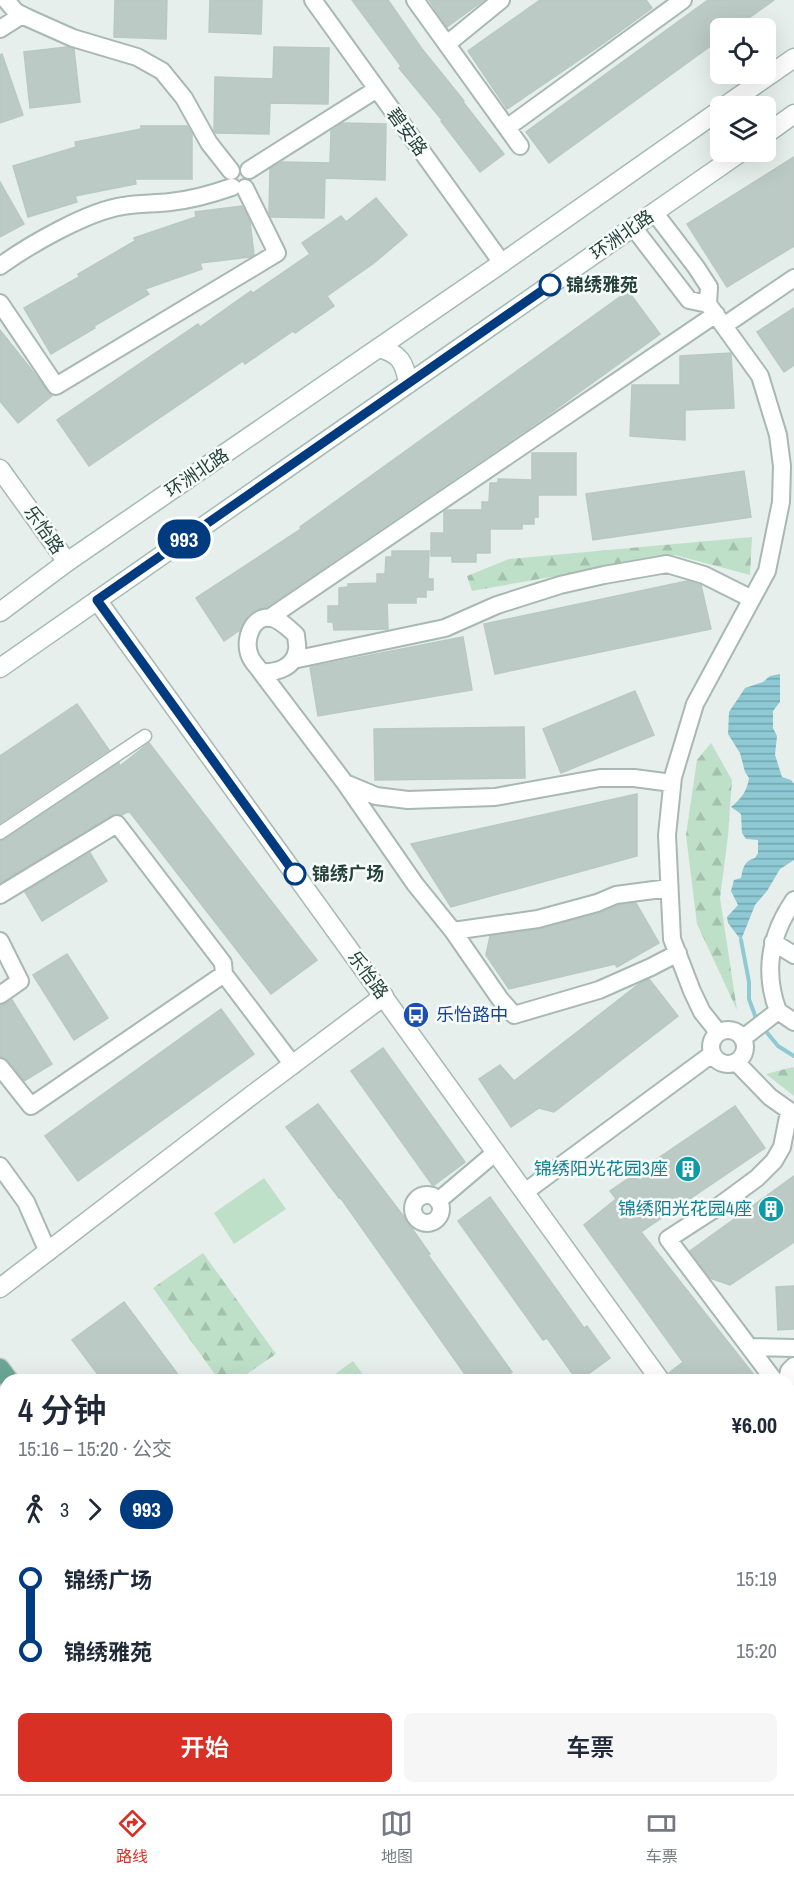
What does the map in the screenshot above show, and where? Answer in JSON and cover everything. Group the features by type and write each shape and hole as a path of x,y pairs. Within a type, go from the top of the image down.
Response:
{"main road":[{"path":"739,96 794,58"},
{"path":"776,127 794,114"},
{"name":"环洲北路","path":"0,612 67,562 710,117"},
{"name":"环洲北路","path":"0,668 726,162"},
{"path":"378,348 391,351 401,361 408,384"},
{"name":"乐怡路","path":"0,469 67,562"},
{"name":"乐怡路","path":"97,600 656,1374"},
{"path":"0,1288 384,996"}],"street":[{"path":"0,303 56,386 277,253 184,98 162,71 137,57 73,38 22,15 16,12 6,0"},
{"name":"碧安路","path":"313,0 502,263"},
{"path":"415,0 520,146"},
{"path":"447,44 501,0"},
{"path":"507,128 683,0"},
{"path":"0,29 22,15"},
{"path":"0,266 62,228 107,210 193,198 236,182 251,181 249,170 377,89"},
{"path":"654,212 709,287 716,314 760,376 778,435 782,466 775,538 767,570 694,704 672,783 667,835 672,939 702,1012 718,1032"},
{"path":"633,227 689,300 716,314"},
{"path":"269,618 716,314 794,278"},
{"path":"293,660 445,628 497,605 560,585 604,574 667,564 704,574 752,599"},
{"path":"261,672 275,673 288,666 297,651 296,635 280,621 269,618 262,619 252,627 247,642 250,657 261,672 345,783 415,884 514,1015 599,990 678,953"},
{"path":"0,833 146,736"},
{"path":"345,783 376,796 408,800 495,797 600,777 634,777 672,783"},
{"path":"0,895 117,824 223,963 224,975 293,1065"},
{"path":"453,932 538,919 597,903 616,895 669,888"},
{"path":"794,900 773,942 769,976 778,1011 794,1022"},
{"path":"0,941 20,981 0,995"},
{"path":"773,942 794,955"},
{"path":"0,1067 31,1106 224,975"},
{"path":"743,1038 778,1011"},
{"path":"729,1029 740,1033 743,1038 746,1049 741,1059 736,1062 731,1064 720,1062 712,1054 711,1042 718,1032 729,1029"},
{"path":"525,1192 712,1054"},
{"path":"736,1062 755,1083 791,1113 782,1147 774,1161 757,1178 668,1239 770,1374"},
{"path":"438,1201 496,1152"},
{"path":"0,1166 28,1205 48,1252"},
{"path":"0,1173 19,1199 28,1205"},
{"path":"751,1347 794,1348"}],"green space":[{"path":"752,537 750,575 675,555 472,591 467,576 509,559"},
{"path":"711,743 732,780 720,898 737,1010 697,924 686,835 697,760"},
{"path":"793,1067 794,1096 766,1074"},
{"path":"264,1178 286,1209 234,1244 214,1213"},
{"path":"203,1253 276,1354 247,1374 215,1374 153,1288"},
{"path":"353,1361 363,1374 335,1374"}],"water":[{"path":"780,674 780,702 773,711 773,728 777,736 775,755 782,777 791,780 794,784 794,860 780,869 767,891 755,905 741,940 728,923 727,917 738,905 731,891 734,880 741,878 745,865 758,853 758,840 746,839 742,833 741,814 731,807 743,794 749,778 740,753 728,734 729,712 745,688 763,682 770,676"}],"building":[{"path":"115,0 167,0 166,39 114,37"},
{"path":"210,0 262,0 261,34 209,32"},
{"path":"352,0 388,0 422,49 504,154 480,172 442,120 399,68 401,66"},
{"path":"429,0 484,0 447,27"},
{"path":"540,0 646,0 652,8 507,109 468,51"},
{"path":"708,0 774,0 749,18 710,18 710,46 549,163 526,132"},
{"path":"67,47 74,49 80,102 30,108 24,52"},
{"path":"274,47 329,48 328,104 270,103 269,134 216,133 214,130 215,77 273,79"},
{"path":"2,54 23,115 0,123 0,55"},
{"path":"343,123 386,124 385,180 325,178 324,218 271,217 269,212 270,169 282,162 330,163 331,131"},
{"path":"141,126 187,126 192,134 192,179 135,179 136,184 75,196 77,202 28,217 13,166 76,147 75,142 141,129"},
{"path":"794,157 794,246 727,287 687,224"},
{"path":"0,182 24,224 0,237"},
{"path":"376,198 407,235 374,263 327,296 334,306 245,364 243,361 89,466 57,420 198,324 200,327 310,254 302,243 341,216 346,222"},
{"path":"242,206 250,221 254,255 200,263 202,269 145,289 149,294 51,354 24,308 79,277 78,274 135,241 134,238 196,217 195,212"},
{"path":"628,291 660,334 545,417 266,607 252,612 240,630 224,641 196,598 301,529 300,527"},
{"path":"794,308 794,365 784,372 757,332"},
{"path":"0,330 52,396 18,423 0,401"},
{"path":"731,353 734,408 685,410 685,440 630,436 632,385 680,385 680,356"},
{"path":"532,453 576,453 576,495 538,495 538,517 534,517 534,524 522,524 522,529 490,529 490,553 476,553 476,562 452,562 452,556 431,556 431,533 444,533 444,512 447,510 482,510 482,502 489,502 490,483 498,483 498,479 532,480"},
{"path":"744,471 751,517 593,540 586,494"},
{"path":"392,551 429,551 428,579 433,579 433,590 426,590 426,597 416,597 416,603 387,603 388,629 334,630 333,622 328,622 328,606 339,606 339,588 348,587 348,584 377,583 377,574 385,574 386,557 392,557"},
{"path":"687,581 701,585 711,629 495,674 484,624"},
{"path":"463,637 472,690 318,716 310,667"},
{"path":"635,691 654,735 561,773 543,729"},
{"path":"77,704 109,750 0,823 0,756"},
{"path":"524,727 525,778 375,780 374,729"},
{"path":"149,743 317,960 271,994 129,811 122,815 112,815 0,883 0,841 119,763 120,766"},
{"path":"637,794 637,856 451,907 411,844"},
{"path":"90,853 107,881 42,921 25,892"},
{"path":"636,903 659,943 617,967 615,964 509,989 486,955 490,936 541,929 600,913 619,905"},
{"path":"67,954 108,1018 74,1040 33,975"},
{"path":"649,979 678,1016 554,1112 539,1108 511,1127 479,1079 500,1065 514,1081 639,984"},
{"path":"12,1000 52,1064 24,1081 8,1060 0,1056 0,1006"},
{"path":"221,1009 254,1054 78,1181 45,1136"},
{"path":"383,1048 465,1162 433,1186 351,1071"},
{"path":"318,1104 401,1213 430,1254 428,1255 512,1372 509,1374 465,1374 340,1197 286,1127"},
{"path":"735,1106 765,1148 641,1232 753,1374 669,1374 683,1362 584,1225 616,1199 610,1191"},
{"name":"锦绣阳光花园4座","path":"794,1176 794,1242 730,1285 710,1278 690,1251"},
{"path":"490,1197 584,1328 587,1326 610,1358 588,1374 573,1374 547,1338 543,1340 458,1221"},
{"path":"794,1286 794,1329 778,1330 776,1287"},
{"path":"124,1302 178,1374 98,1374 72,1340"}],"waterway":[{"path":"741,940 749,982 749,999 757,1021"},
{"path":"764,1029 778,1046 794,1056"}],"bus line":[{"name":"993","path":"295,874 97,600 550,285"}],"place":[{"name":"锦绣雅苑","path":"550,285"},
{"name":"锦绣广场","path":"295,874"},
{"name":"乐怡路中","path":"416,1015"},
{"name":"锦绣阳光花园3座","path":"688,1169"},
{"name":"锦绣阳光花园4座","path":"771,1209"}]}
